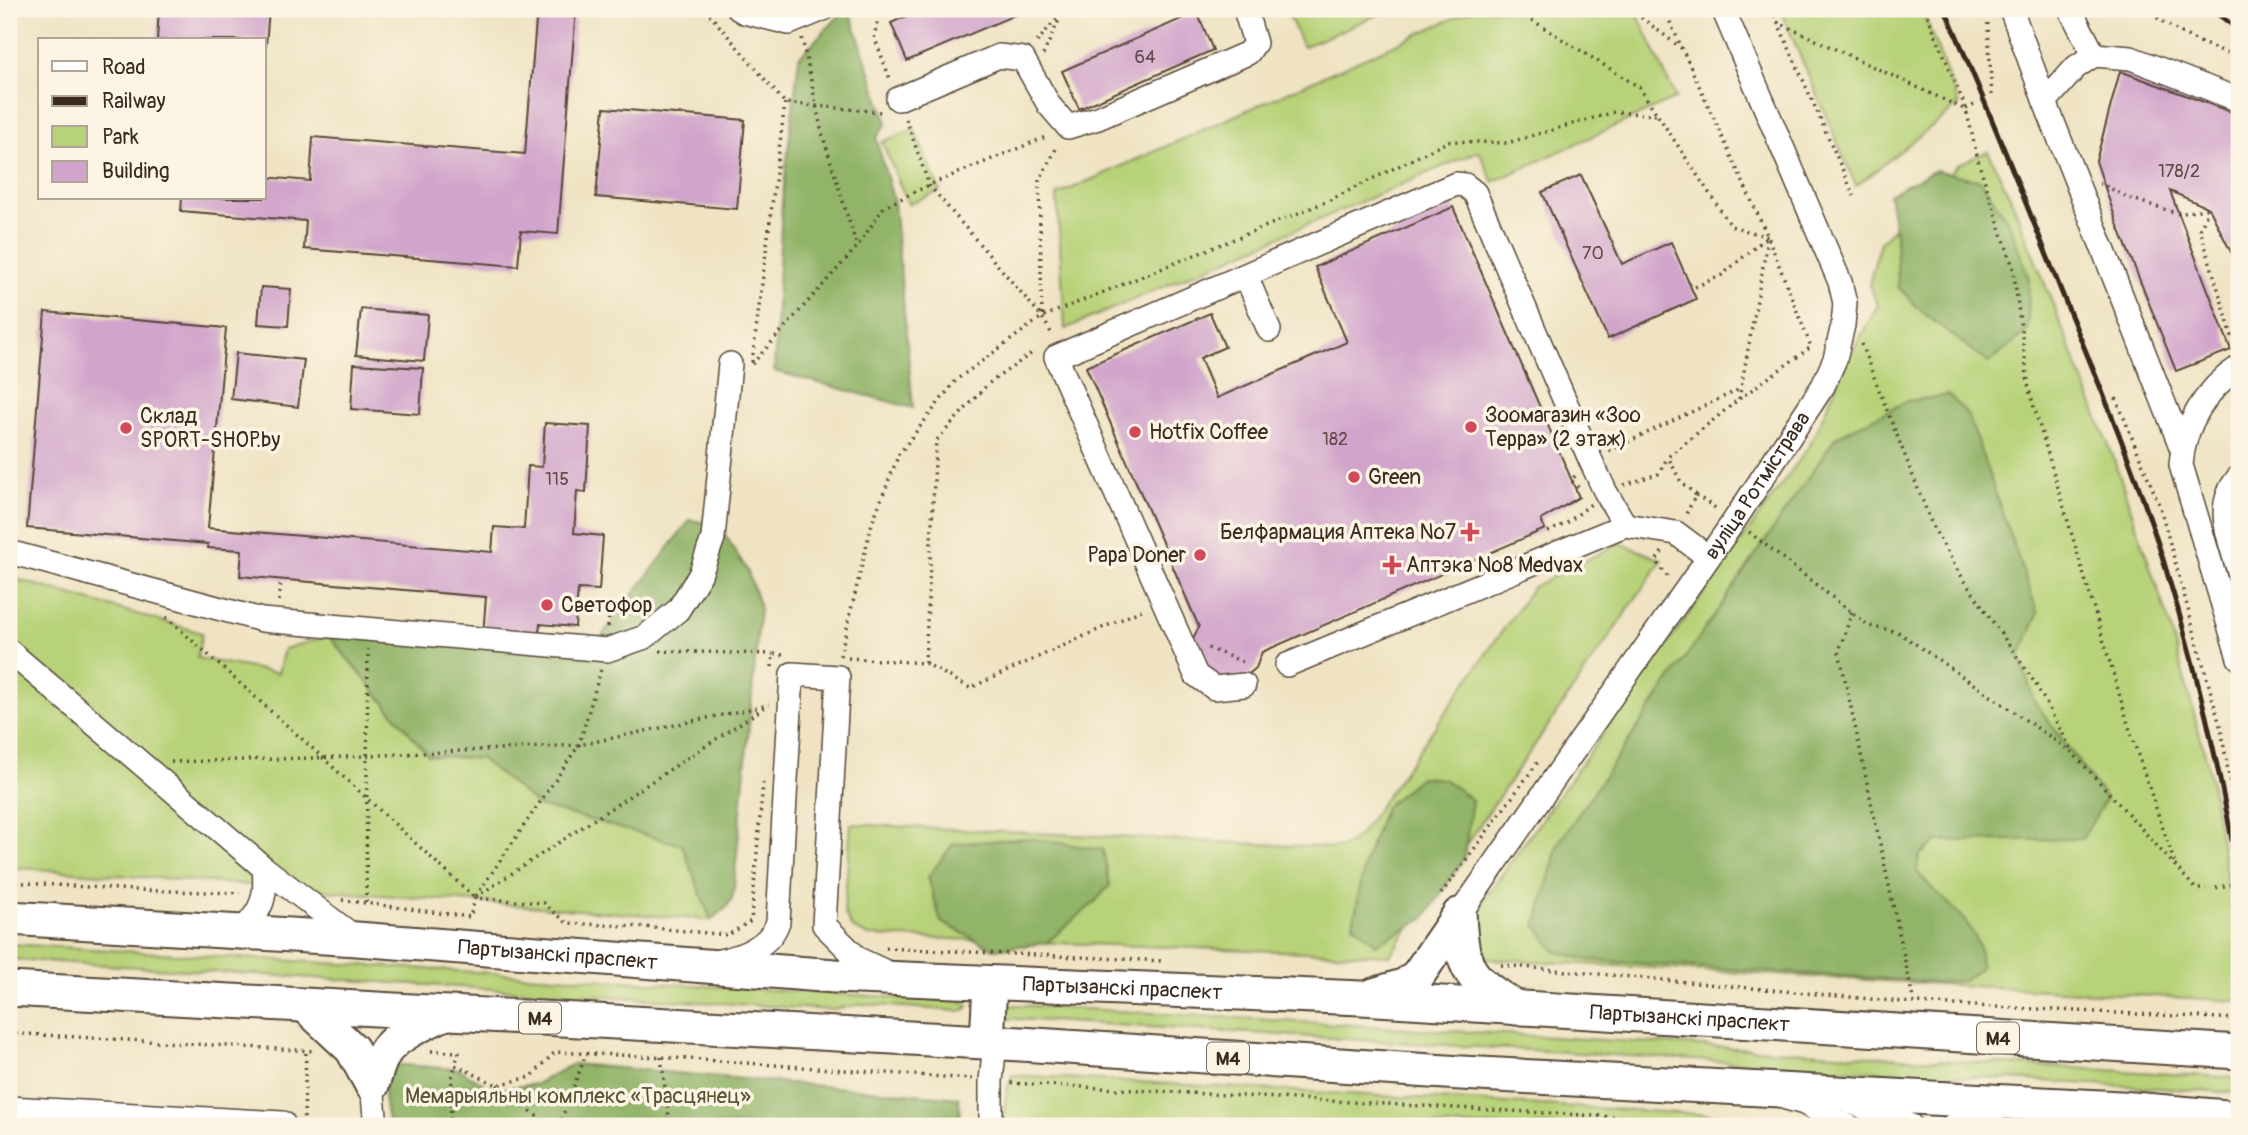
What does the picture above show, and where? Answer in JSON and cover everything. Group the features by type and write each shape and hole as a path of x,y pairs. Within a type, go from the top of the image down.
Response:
{"highway":[{"path":"1361,998 1406,985 1418,975 1450,904"},
{"path":"1450,904 1468,969 1490,992 1516,1008"},
{"name":"Партызанскі праспект","path":"9,918 357,939 835,976 1361,998 2239,1052"},
{"path":"990,983 991,1042"},
{"name":"М4","path":"9,989 991,1042 1461,1073 2042,1103 2116,1117 2239,1118"},
{"path":"307,1007 352,1049 372,1085"},
{"path":"372,1085 387,1049 421,1025 444,1014"}],"street":[{"path":"739,9 789,23 823,9"},
{"path":"901,106 999,56 1028,67 1049,105 1068,127 1097,118 1248,52 1255,43 1245,9"},
{"name":"вуліца Ротмістрава","path":"1450,904 1741,511 1823,386 1835,359 1845,303 1840,282 1723,9"},
{"path":"2011,9 2182,449"},
{"path":"2070,9 2094,55"},
{"path":"2045,102 2076,67 2094,55 2131,58 2239,100"},
{"path":"1245,674 1214,688 1196,675 1049,351 1246,276 1456,184 1465,185 1475,192 1590,459 1625,525"},
{"path":"1246,276 1269,330"},
{"path":"9,552 262,620 607,650 645,636 656,628 678,610 700,575 713,538 730,364"},
{"path":"2239,367 2214,386 2201,404 2182,449 2181,465 2239,658"},
{"path":"2239,477 2228,494 2224,519 2239,572"},
{"path":"1287,665 1625,525 1676,533 1708,557"},
{"path":"9,651 264,868 357,939"},
{"path":"699,965 736,958 755,948 774,932 778,922 792,674 838,677 824,925 858,959 874,969 909,979"},
{"path":"242,931 256,918 265,894 264,868"},
{"path":"991,1042 991,1126"},
{"path":"372,1085 376,1126"},
{"path":"1749,1088 1804,1103 1848,1126"},
{"path":"1821,1091 1911,1126"},
{"path":"1952,1126 1984,1111 2042,1103"},
{"path":"1996,1126 2006,1114 2042,1103"},
{"path":"9,1108 294,1124"}],"path":[{"path":"705,9 785,103 817,107 901,106"},
{"path":"881,9 874,36 929,185 1042,317"},
{"path":"1028,67 1064,9 1028,67"},
{"path":"1514,9 1639,88 1731,226 1768,237"},
{"path":"1630,9 1683,50"},
{"path":"1664,9 1768,237 1811,346 1739,399 1668,457 1681,482 1696,495 1676,533 1656,561 1670,580"},
{"path":"1772,9 1854,196"},
{"path":"1924,9 1966,109 1979,164 2013,267 2029,390 2132,737 2176,867"},
{"path":"1987,9 1992,97"},
{"path":"2146,9 2165,24 2239,56"},
{"path":"798,20 822,133 858,247"},
{"path":"1777,22 1966,109"},
{"path":"785,103 751,365 858,247 884,207 929,185 1068,127"},
{"path":"1966,109 1978,103"},
{"path":"1163,600 970,688 925,663 839,658 872,523 900,454 956,380 1042,317 1328,201 1449,141 1507,144 1614,112 1657,115"},
{"path":"1042,317 1039,181 1068,127"},
{"path":"2103,184 2126,197 2179,214 2209,208"},
{"path":"1695,287 1722,275 1768,237"},
{"path":"1739,399 1768,237"},
{"path":"1860,341 1933,527 1958,572 2035,682 2072,752"},
{"path":"925,663 936,441 988,384 1049,351"},
{"path":"1571,480 1590,459 1740,389"},
{"path":"2116,398 2160,507 2221,729 2239,836"},
{"path":"1752,534 1869,626 1898,632 2072,752 2196,889 2206,889"},
{"path":"159,611 323,757 475,898 544,903 567,923 728,935 751,921 764,772"},
{"path":"1852,612 1839,651 1914,1003"},
{"path":"340,900 470,917 475,898 579,745 607,650 609,615"},
{"path":"366,902 368,628"},
{"path":"1202,646 1245,674"},
{"path":"648,651 786,655"},
{"path":"771,679 773,654"},
{"path":"140,763 366,756 579,745 769,705"},
{"path":"768,718 769,705"},
{"path":"475,898 769,705"},
{"path":"1450,904 1539,760"},
{"path":"9,882 240,893"},
{"path":"2216,888 2237,883 2239,913"},
{"path":"882,947 1173,962"},
{"path":"1494,964 1914,1003 2239,1019"},
{"path":"9,1033 319,1051"},
{"path":"294,1124 306,1050"},
{"path":"423,1051 459,1052 452,1077 450,1126"},
{"path":"496,1085 531,1077 555,1052 661,1057 1160,1093 1778,1126"},
{"path":"559,1126 586,1054"},
{"path":"661,1057 670,1126"},
{"path":"455,1065 496,1085 550,1126"}],"green space":[{"path":"849,9 887,123 876,138 894,203 913,408 774,371 782,203 799,57"},
{"path":"1286,9 1391,9 1303,47"},
{"path":"1474,9 1635,9 1676,98 1493,182 1479,151 1065,329 1057,195"},
{"path":"1780,9 1922,9 1959,105 1856,186"},
{"path":"914,129 940,191 908,204 882,142"},
{"path":"1988,151 2012,201 2114,459 2169,623 2208,765 2239,951 2239,1001 1472,958 1468,938 1475,912 1810,445 1848,359 1878,305 1869,285 1880,242 1959,164"},
{"path":"1936,170 1981,181 2010,225 2029,279 2028,330 1989,363 1923,313 1898,287 1896,234 1889,194"},
{"path":"1949,395 1968,415 2038,614 2020,656 2034,701 2106,799 2082,839 1937,841 1919,856 1917,872 1970,927 1977,940 1980,969 1962,981 1935,982 1587,960 1555,951 1536,925 1558,844 1836,437 1907,401"},
{"path":"690,520 719,525 748,572 760,608 733,896 726,908 711,920 682,845 539,806 481,759 428,755 329,636 591,650"},
{"path":"1620,543 1662,560 1390,955 869,936 852,928 844,912 851,824 1340,848 1358,837 1533,587"},
{"path":"9,577 202,633 197,658 278,673 284,649 329,636 428,755 481,759 539,806 683,845 711,920 9,867"},
{"path":"1420,777 1444,779 1472,800 1464,858 1424,919 1376,944 1353,924 1365,862 1385,807"},
{"path":"1028,838 1103,850 1110,885 1094,903 1046,943 994,949 941,922 928,877 953,844"},
{"path":"9,944 956,1001 965,1002 968,1006 959,1011 862,1004 831,1010 9,959"},
{"path":"1017,1005 2239,1078 2239,1093 1001,1018 1003,1007"},
{"name":"Мемарыяльны комплекс «Трасцянец»","path":"391,1064 459,1069 494,1090 536,1084 573,1064 959,1098 960,1126 389,1126 384,1087"},
{"path":"1012,1075 1804,1120 1826,1126 1002,1126 1007,1088"}],"building":[{"path":"159,9 269,9 266,45 266,38 157,38"},
{"path":"537,9 576,9 558,234 521,231 518,266 304,249 306,221 181,211 182,200 266,200 266,177 310,181 313,137 525,154"},
{"path":"923,9 1029,9 907,61 891,23"},
{"path":"1197,12 1213,50 1079,109 1062,71"},
{"path":"2120,71 2239,115 2239,268 2209,208 2170,191 2231,350 2176,371 2117,223 2096,161"},
{"path":"604,108 745,120 737,209 596,197"},
{"path":"1581,175 1622,264 1671,242 1696,299 1608,339 1542,192"},
{"path":"1453,207 1579,497 1541,520 1545,529 1262,652 1256,668 1244,678 1229,683 1201,671 1191,642 1199,627 1086,367 1210,313 1225,347 1200,358 1217,398 1347,342 1315,267"},
{"path":"261,287 291,289 288,326 258,324"},
{"path":"361,309 428,315 424,361 356,355"},
{"path":"45,312 226,328 208,528 492,552 494,527 524,529 528,466 542,467 545,423 590,426 586,492 577,491 574,533 603,536 599,590 578,589 575,627 540,624 538,639 483,635 486,597 240,576 242,550 208,548 208,544 27,528"},
{"path":"236,353 304,360 298,407 231,399"},
{"path":"354,364 423,368 420,414 351,409"}],"railway":[{"path":"1945,9 2107,403 2152,525 2206,717 2239,881"},
{"path":"2211,9 2239,30"}],"place":[{"name":"Зоомагазин «Зоо Терра» (2 этаж)","path":"1471,427"},
{"name":"Склад SPORT-SHOP.by","path":"126,428"},
{"name":"Hotfix Coffee","path":"1135,432"},
{"name":"Green","path":"1354,477"},
{"name":"Белфармация Аптека №7","path":"1470,532"},
{"name":"Papa Doner","path":"1200,555"},
{"name":"Аптэка №8 Medvax","path":"1392,565"},
{"name":"Светофор","path":"547,605"}]}
